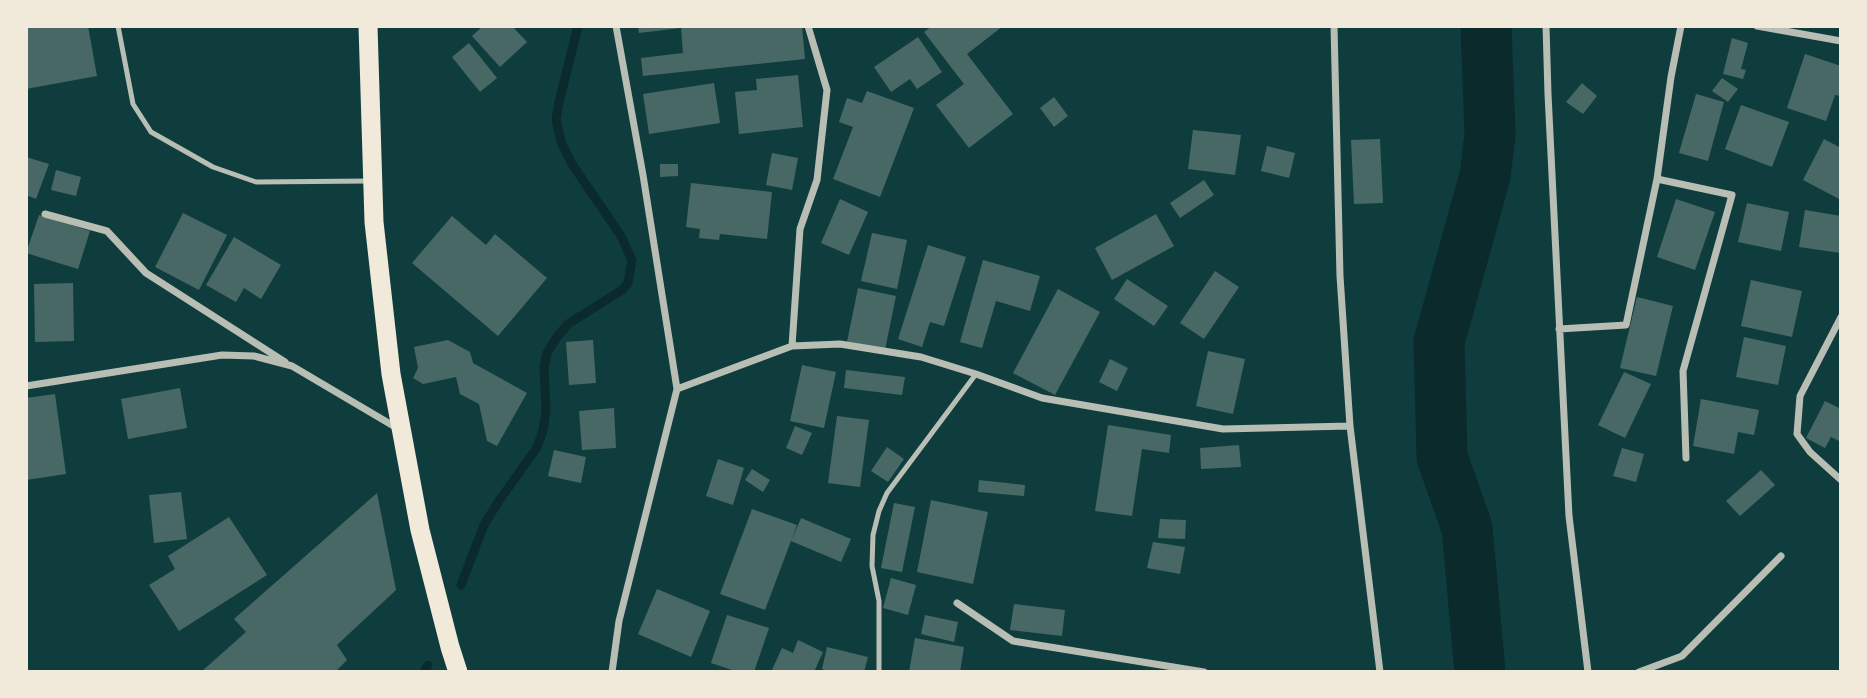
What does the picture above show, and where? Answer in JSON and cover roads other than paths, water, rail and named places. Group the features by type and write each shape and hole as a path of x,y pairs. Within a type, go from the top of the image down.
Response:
{"highway":[{"path":"368,26 374,222 391,374 420,530 458,672"}],"street":[{"path":"612,672 619,621 677,390 616,26"},
{"path":"792,346 800,229 817,180 827,90 808,26"},
{"path":"1341,26 1334,27 1340,276 1349,426 1380,672"},
{"path":"1546,26 1569,516 1588,672"},
{"path":"1559,329 1626,325 1657,179 1671,76 1681,26"},
{"path":"1757,26 1841,41"},
{"path":"1657,179 1732,195 1683,371 1686,458"},
{"path":"45,214 107,231 146,273 292,366 401,430"},
{"path":"1841,317 1800,396 1797,435 1810,452 1841,480"},
{"path":"677,390 792,346 840,344 921,357 1042,398 1223,429 1349,426"},
{"path":"26,386 222,355 254,356 292,366"},
{"path":"1639,672 1682,656 1781,556"},
{"path":"957,603 1013,641 1204,672"}],"lane":[{"path":"118,26 133,104 151,132 213,167 256,183 373,180"},
{"path":"879,672 879,601 872,566 873,535 879,512 887,493 976,374"}],"waterway":[{"path":"461,585 484,525 536,449 543,431 546,410 544,367 547,353 568,324 622,290 628,283 632,260 621,236 572,164 561,142 556,120 578,26"},
{"path":"1480,672 1467,528 1442,457 1439,342 1485,176 1490,134 1486,26"},
{"path":"424,672 428,665"}]}
